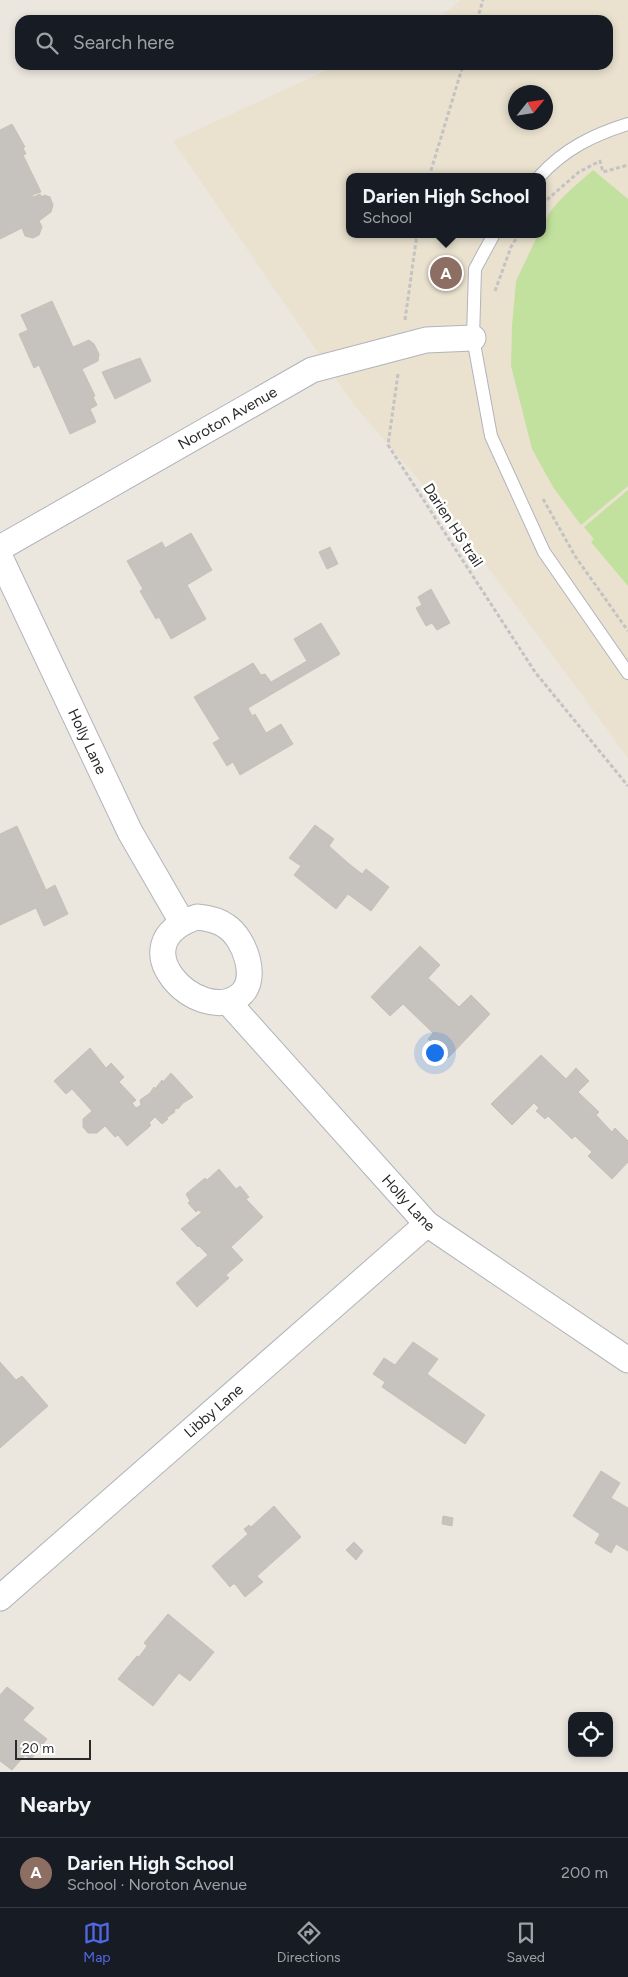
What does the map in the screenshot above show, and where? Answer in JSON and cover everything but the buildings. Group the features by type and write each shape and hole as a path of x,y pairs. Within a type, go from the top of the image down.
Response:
{"street":[{"name":"Noroton Avenue","path":"0,548 312,370 426,340 473,338"},
{"name":"Holly Lane","path":"0,557 130,832 182,922"},
{"path":"197,917 211,919 227,926 237,938 249,967 250,983 244,992 228,1002 201,1000 186,991 172,977 164,963 162,950 164,940 182,922 197,917"},
{"name":"Holly Lane","path":"228,1002 427,1224 628,1360"},
{"name":"Libby Lane","path":"0,1598 427,1224"}],"lane":[{"path":"543,173 553,162 599,133 628,124"},
{"path":"492,238 475,270 473,338 491,436 544,552 628,673"}],"path":[{"path":"478,15 483,0"},
{"path":"430,173 461,70"},
{"path":"546,201 579,172 600,161 603,172 628,165"},
{"name":"Darien HS trail","path":"416,238 388,445 535,672 628,786"},
{"path":"495,296 496,288 517,238"},
{"path":"541,495 575,556 628,631"}],"shaded area":[{"path":"461,0 628,0 628,758 450,516 354,405 173,141 327,70 613,70 613,15 442,15"}],"green space":[{"path":"593,170 628,199 628,486 581,525 553,487 532,449 511,366 516,281 537,238 546,238 546,220 548,216 570,191"},
{"path":"628,490 628,586 591,542 594,539 584,527"}],"place":[{"name":"Darien High School","path":"446,273"}]}
